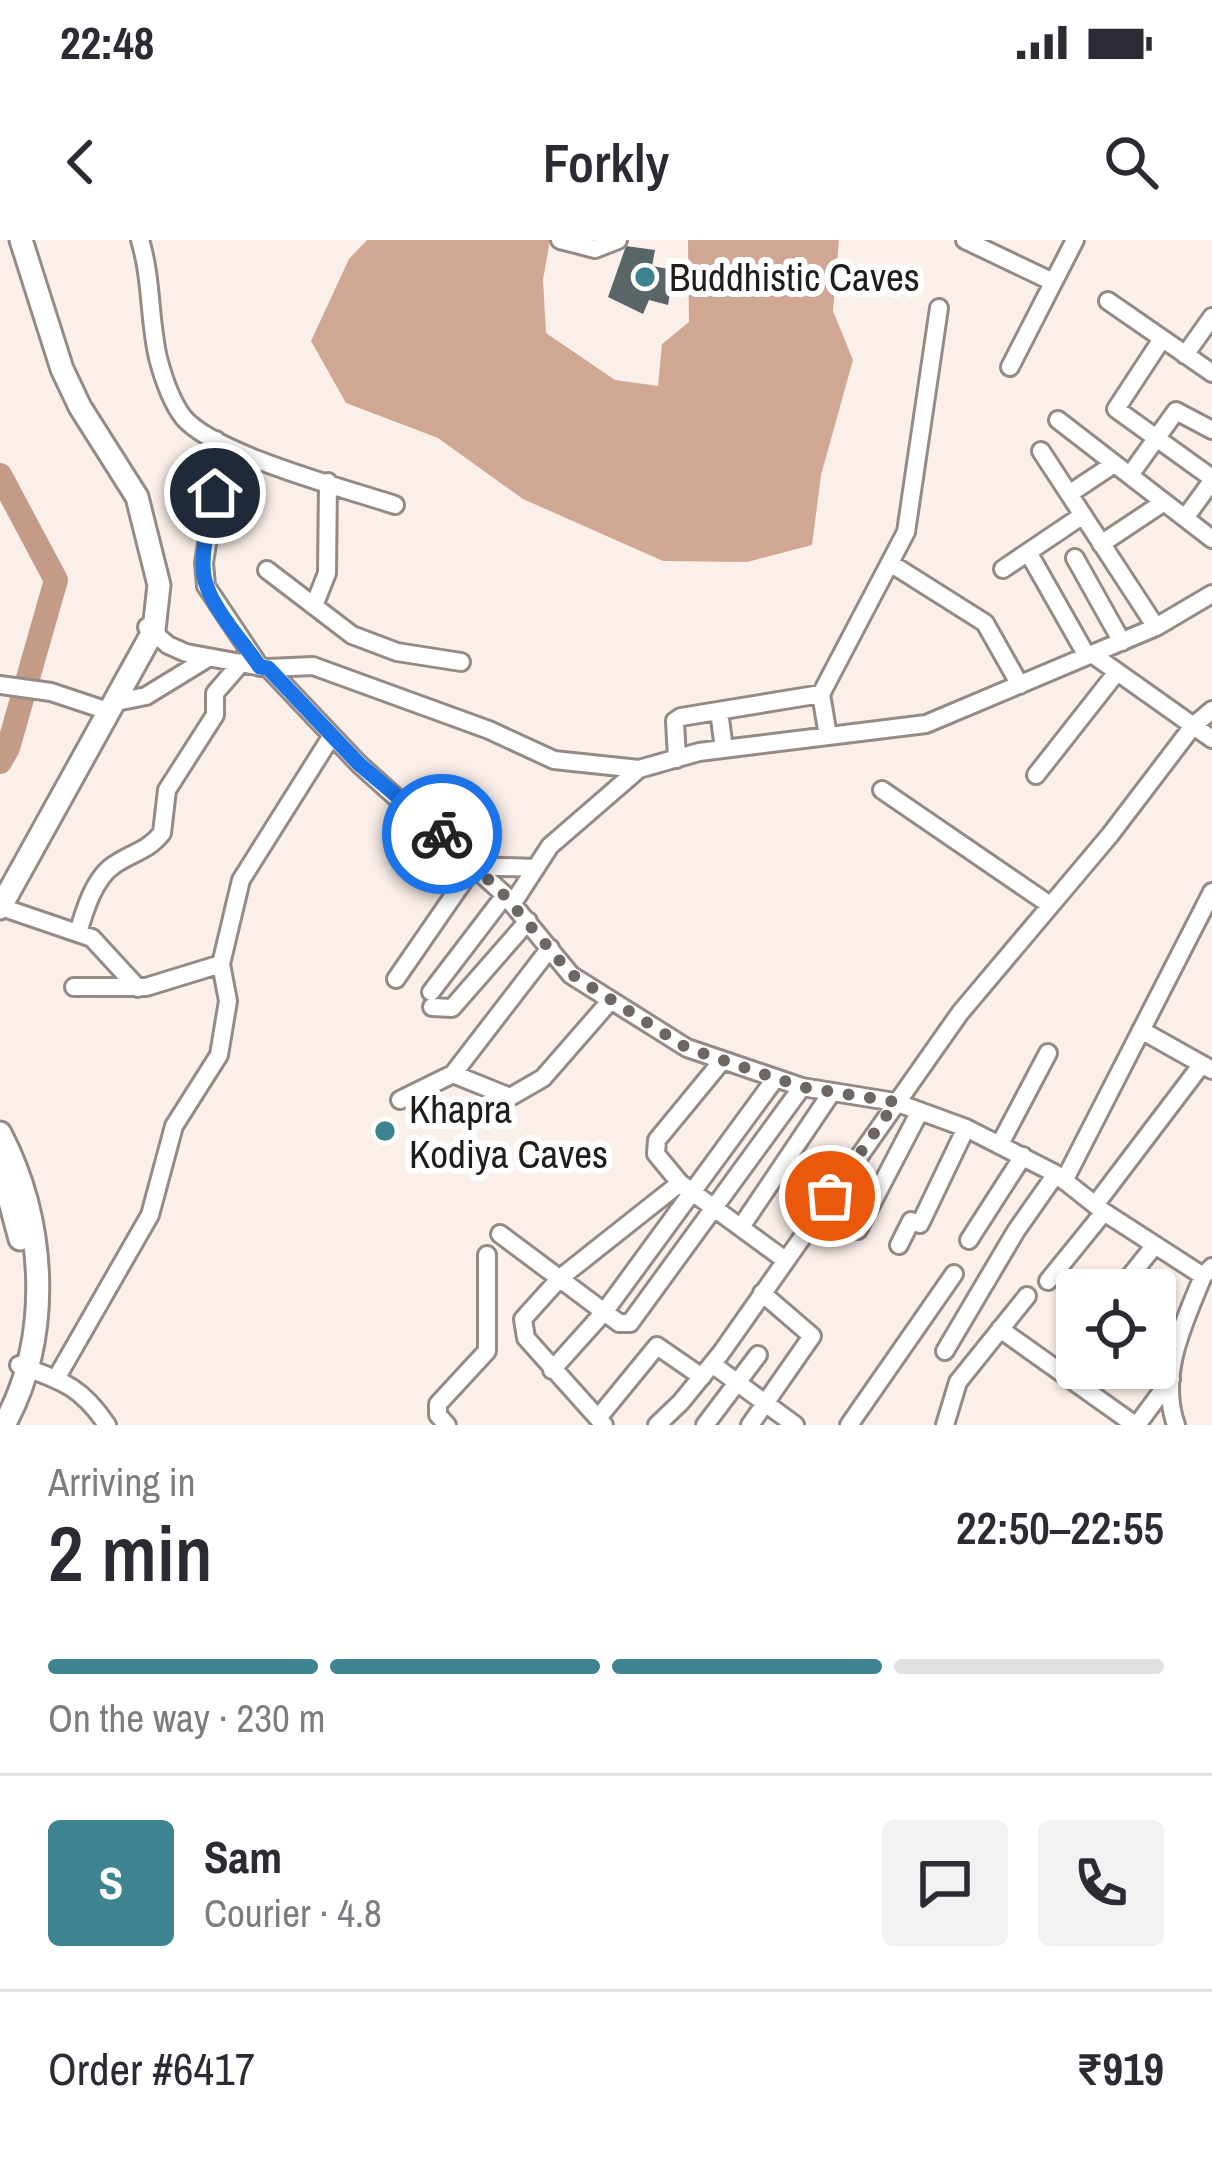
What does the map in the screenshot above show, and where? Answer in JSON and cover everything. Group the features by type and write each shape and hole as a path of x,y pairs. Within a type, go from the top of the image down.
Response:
{"main road":[{"path":"0,907 151,628 152,596 147,555 134,518 76,412 7,240"},
{"path":"21,240 76,412"},
{"path":"0,879 109,705"},
{"path":"0,1133 19,1169 28,1205 39,1300 4,1425"},
{"path":"0,1164 25,1285 23,1367 0,1409"}],"street":[{"path":"140,240 149,268 157,354 185,420 216,440 395,506"},
{"path":"560,240 596,249 618,240"},
{"path":"965,240 1053,282"},
{"path":"1010,367 1075,240"},
{"path":"1108,301 1212,374"},
{"path":"828,736 820,694 907,532 939,308"},
{"path":"1185,355 1212,317"},
{"path":"1162,339 1116,410 1212,480 1185,518"},
{"path":"1069,494 1122,470 1155,440 1176,411 1212,430"},
{"path":"1058,420 1212,539"},
{"path":"216,440 206,586 256,666 509,899 571,974 687,1048 802,1087 896,1102 966,1128 1060,1177 1155,1245 1208,1271 1176,1347"},
{"path":"1041,451 1156,628"},
{"path":"314,606 327,573 328,482"},
{"path":"1101,544 1165,502"},
{"path":"1003,569 1083,514"},
{"path":"1028,552 1089,656 1212,739"},
{"path":"1075,558 1122,642"},
{"path":"890,563 985,623 1020,685"},
{"path":"267,570 352,635 460,662"},
{"path":"151,628 168,645 208,658 256,666 313,667 488,730 554,760 639,770 724,749 926,724 1156,628 1212,594"},
{"path":"0,685 109,705 146,696 208,658"},
{"path":"78,933 85,908 112,866 136,856 162,833 167,790 215,715 214,693 256,666"},
{"path":"1036,775 1117,672"},
{"path":"677,759 675,721 820,694"},
{"path":"657,1425 707,1370 960,1013 1110,835 1193,726 1212,710"},
{"path":"719,711 724,749"},
{"path":"57,1377 150,1215 174,1126 218,1055 229,1001 221,964 241,880 331,736"},
{"path":"528,921 452,1008 431,1000 550,846 639,770"},
{"path":"882,790 1050,904"},
{"path":"474,866 536,868"},
{"path":"396,979 474,866"},
{"path":"945,1351 1016,1231 1060,1177 1212,892"},
{"path":"0,907 97,942 138,988"},
{"path":"400,1100 453,1074 550,948"},
{"path":"74,988 138,988 221,964"},
{"path":"453,1074 510,1097 543,1078 611,1000"},
{"path":"1048,1281 1207,1067 1141,1030"},
{"path":"1000,1144 1048,1053"},
{"path":"722,1061 657,1140 656,1154 686,1188 785,1260"},
{"path":"553,1370 605,1310 686,1188 775,1079"},
{"path":"500,1234 619,1322 630,1323 802,1087"},
{"path":"741,1227 832,1092"},
{"path":"858,1230 920,1111"},
{"path":"899,1245 910,1221 920,1224 966,1128"},
{"path":"969,1240 1023,1156"},
{"path":"686,1188 560,1278 523,1319 526,1338 601,1421 657,1346 737,1381 795,1425"},
{"path":"1136,1269 1155,1245"},
{"path":"447,1425 436,1411 438,1404 488,1346 487,1255"},
{"path":"849,1425 955,1274"},
{"path":"750,1425 812,1336 763,1293"},
{"path":"945,1425 958,1382 1028,1296"},
{"path":"1000,1329 1136,1425 1164,1389"},
{"path":"705,1425 758,1355"},
{"path":"23,1367 57,1377 89,1398 106,1425"},
{"path":"1172,1389 1176,1425"}],"shaded area":[{"path":"367,240 550,240 543,280 546,333 615,380 658,386 662,344 689,322 688,240 839,240 833,311 853,360 821,475 812,545 747,562 663,561 523,499 438,438 346,403 311,341 349,259"}],"building":[{"name":"Buddhistic Caves","path":"626,246 655,250 652,266 674,270 668,305 649,300 643,314 608,297"}],"waterway":[{"path":"0,475 56,580 0,762"}],"way so far":[{"path":"442,834 505,896 571,974 687,1048 802,1087 896,1102 830,1196"}],"place":[{"name":"Buddhistic Caves","path":"645,277"},
{"name":"Khapra Kodiya Caves","path":"385,1131"}],"route":[{"path":"215,493 204,563 206,586 221,609 260,667 268,668 359,764 442,834"}]}
